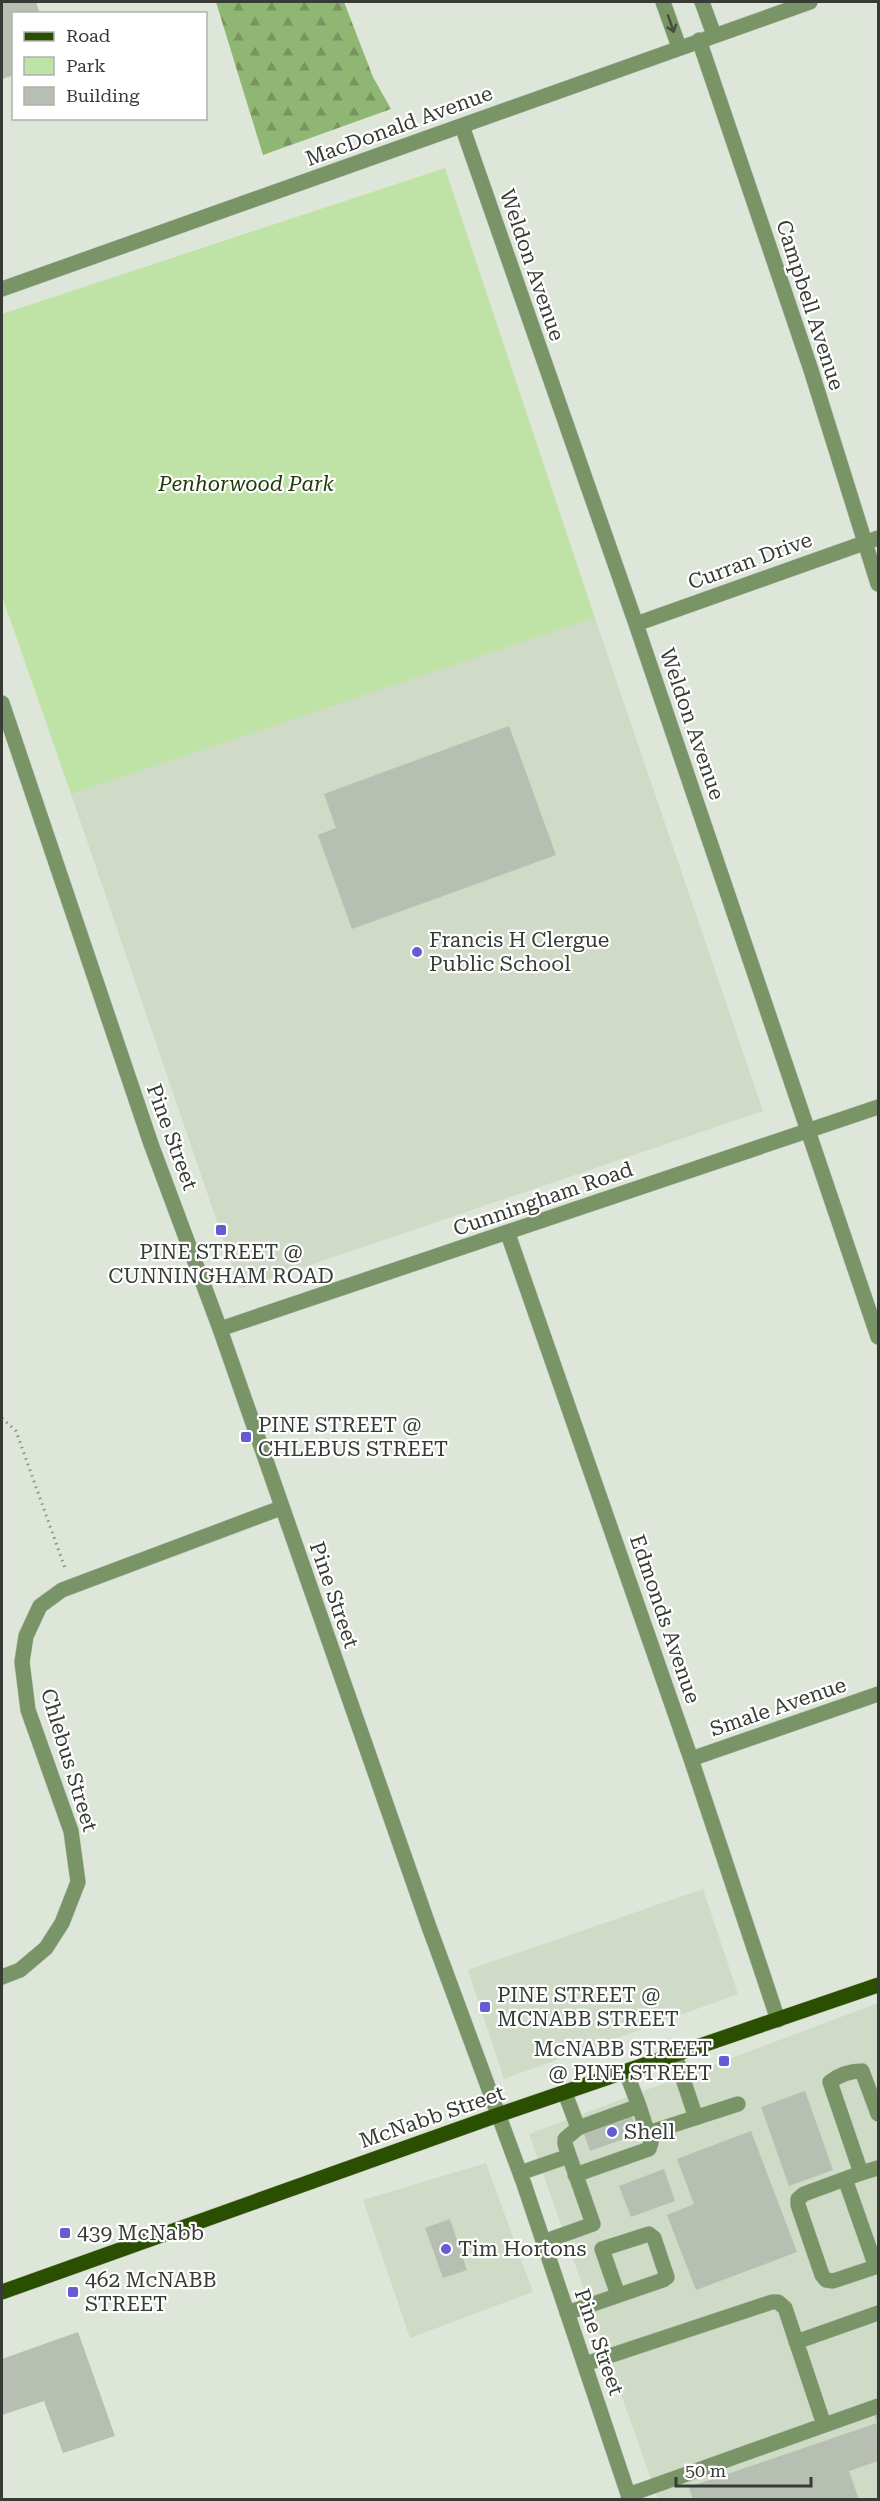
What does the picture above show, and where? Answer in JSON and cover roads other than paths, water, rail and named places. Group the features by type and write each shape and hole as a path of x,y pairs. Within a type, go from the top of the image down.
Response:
{"main road":[{"name":"McNabb Street","path":"2,2292 498,2115 879,1985"}],"street":[{"path":"663,2 680,47"},
{"path":"702,2 714,35"},
{"name":"MacDonald Avenue","path":"2,289 810,2"},
{"name":"Campbell Avenue","path":"699,40 871,541 879,584"},
{"name":"Weldon Avenue","path":"462,126 636,624 879,1337"},
{"name":"Curran Drive","path":"636,624 871,541"},
{"name":"Pine Street","path":"2,703 151,1144 220,1329 281,1508 520,2173 629,2497"},
{"name":"Cunningham Road","path":"220,1329 508,1234 879,1107"},
{"name":"Edmonds Avenue","path":"508,1234 691,1759 778,2020"},
{"name":"Chlebus Street","path":"2,1977 20,1970 46,1948 62,1923 78,1882 71,1831 28,1710 22,1662 26,1636 40,1606 71,1586 281,1508"},
{"name":"Smale Avenue","path":"691,1759 879,1694"},
{"path":"675,2055 696,2118"},
{"path":"861,2173 830,2082 856,2071 862,2071 879,2114"},
{"path":"575,2175 649,2149 651,2142 626,2072"},
{"path":"565,2092 578,2128"},
{"path":"648,2133 738,2104"},
{"path":"618,2295 575,2175 565,2139 578,2128 639,2106"},
{"path":"520,2173 569,2156"},
{"path":"845,2179 877,2266 833,2281 826,2280 822,2275 798,2205 798,2199 804,2194 861,2173 879,2168"},
{"path":"543,2242 593,2224"},
{"path":"567,2313 667,2277 654,2238 649,2234 602,2249"},
{"path":"585,2364 772,2302 778,2302 785,2308 824,2426"},
{"path":"796,2342 879,2313"},
{"path":"629,2497 879,2406"}],"place":[{"name":"Francis H Clergue Public School","path":"417,952"},
{"name":"PINE STREET @ CUNNINGHAM ROAD","path":"221,1230"},
{"name":"PINE STREET @ CHLEBUS STREET","path":"246,1437"},
{"name":"PINE STREET @ MCNABB STREET","path":"485,2007"},
{"name":"McNABB STREET @ PINE STREET","path":"724,2061"},
{"name":"Shell","path":"612,2132"},
{"name":"439 McNabb","path":"65,2233"},
{"name":"Tim Hortons","path":"446,2249"},
{"name":"462 McNABB STREET","path":"73,2292"}],"park label":[{"name":"Penhorwood Park","path":"246,484"}]}
